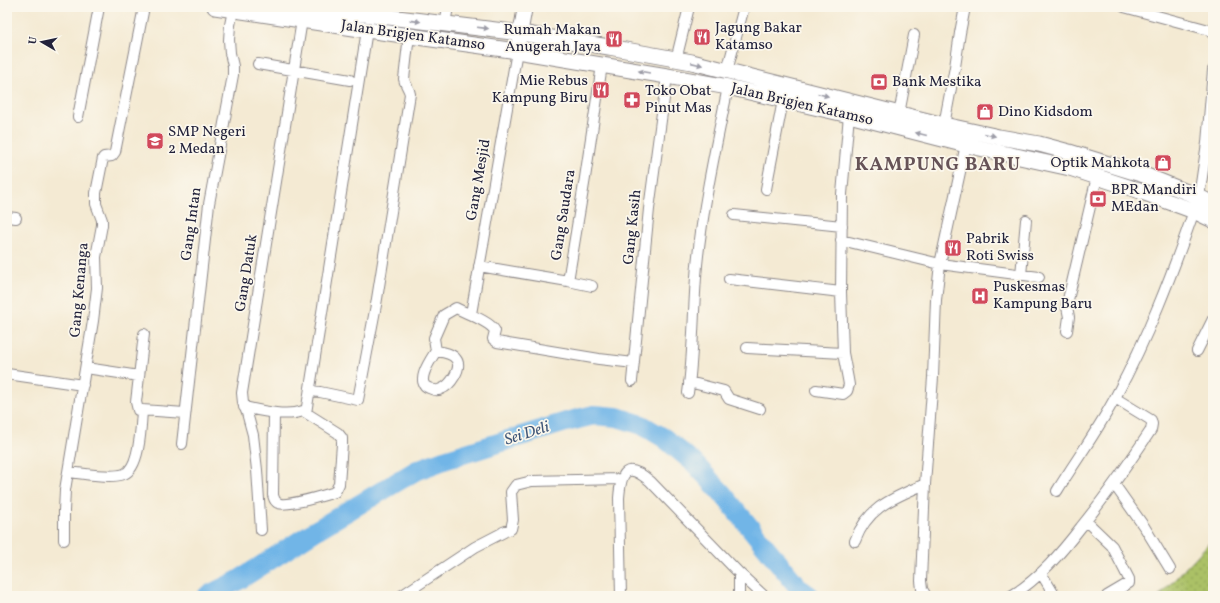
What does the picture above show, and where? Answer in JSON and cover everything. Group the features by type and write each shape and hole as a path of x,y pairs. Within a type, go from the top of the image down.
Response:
{"main road":[{"name":"Jalan Brigjen Katamso","path":"215,7 233,10 304,13 445,24 520,33 676,60 727,71 899,114 942,132 966,145 1070,168 1134,189 1196,204 1213,204"},
{"name":"Jalan Brigjen Katamso","path":"304,13 367,30 517,50 728,87 849,115 942,132 970,130 1038,144 1144,175 1196,204 1213,220"}],"street":[{"path":"78,118 100,7"},
{"name":"Gang Kenanga","path":"64,540 64,512 68,472 94,321 97,288 96,257 102,225 102,220 96,204 101,163 104,157 112,156 115,152 144,7"},
{"path":"445,24 448,7"},
{"path":"517,50 525,7"},
{"path":"676,60 689,7"},
{"path":"727,71 744,7"},
{"path":"942,132 956,67 965,7"},
{"path":"1124,7 1211,32"},
{"name":"Gang Intan","path":"182,444 209,204 233,75 229,40 233,10"},
{"name":"Gang Datuk","path":"261,530 254,435 244,407 242,393 293,70 304,13"},
{"path":"306,413 367,30"},
{"path":"310,392 320,392 358,400 376,305 410,94 410,89 406,85 404,79 409,35"},
{"path":"899,114 914,35"},
{"name":"Gang Mesjid","path":"471,314 517,50"},
{"path":"258,64 350,80"},
{"name":"Gang Saudara","path":"479,266 568,281 602,65"},
{"path":"1057,491 1115,398 1131,368 1176,263 1196,204 1207,144 1213,70"},
{"name":"Gang Kasih","path":"632,381 649,209 667,76"},
{"path":"688,393 697,267 703,215 728,87"},
{"path":"766,189 783,100"},
{"path":"816,390 841,394 846,392 848,388 848,379 843,353 841,240 843,187 849,115"},
{"path":"926,596 922,589 921,581 936,300 940,264 970,130"},
{"path":"1067,331 1069,318 1067,304 1097,177"},
{"path":"734,215 842,226"},
{"path":"1021,275 1026,220"},
{"path":"841,240 940,264 1039,277"},
{"path":"729,279 841,292"},
{"path":"568,281 592,286"},
{"path":"436,351 434,343 435,335 444,315 456,308 471,314 493,328 495,331 494,339 497,342 599,359 634,363"},
{"path":"1197,352 1213,320"},
{"path":"144,334 139,376 138,410 185,414"},
{"path":"746,348 843,353"},
{"path":"86,368 139,376"},
{"path":"7,374 83,385"},
{"path":"689,382 724,391 729,399 760,409"},
{"path":"1017,594 1041,573 1066,546 1114,484 1151,430 1151,420 1115,398"},
{"path":"244,407 274,412 296,413 303,411 340,435 342,444 339,484 336,492 287,504 278,503 275,501 273,495 274,412"},
{"path":"68,472 109,476 123,475 128,472 137,453 142,410"},
{"path":"621,596 619,498 621,479 628,471 641,474 650,481 764,596"},
{"path":"400,596 413,593 475,547 503,532 511,530 513,520 511,492 516,485 532,481 621,479"},
{"path":"855,541 862,525 876,510 888,501 925,484"},
{"path":"1114,484 1145,528 1170,569"},
{"path":"1086,521 1112,546 1130,579 1129,583 1107,596"},
{"path":"739,596 740,573"},
{"path":"1041,573 1056,596"}],"green space":[{"path":"1213,539 1213,596 1159,596"}],"waterway":[{"name":"Sei Deli","path":"207,596 239,580 318,529 417,470 444,460 566,422 594,415 617,417 642,425 664,438 693,462 722,493 799,588 810,596"}],"place":[{"name":"Jagung Bakar Katamso","path":"702,37"},
{"name":"Rumah Makan Anugerah Jaya","path":"614,39"},
{"name":"Bank Mestika","path":"879,82"},
{"name":"Mie Rebus Kampung Biru","path":"601,90"},
{"name":"Toko Obat Pinut Mas","path":"632,100"},
{"name":"Dino Kidsdom","path":"985,112"},
{"name":"SMP Negeri 2 Medan","path":"155,141"},
{"name":"Optik Mahkota","path":"1163,163"},
{"name":"BPR Mandiri MEdan","path":"1098,199"},
{"name":"Pabrik Roti Swiss","path":"953,248"},
{"name":"Puskesmas Kampung Baru","path":"980,296"}],"district":[{"name":"KAMPUNG BARU","path":"938,165"}]}
